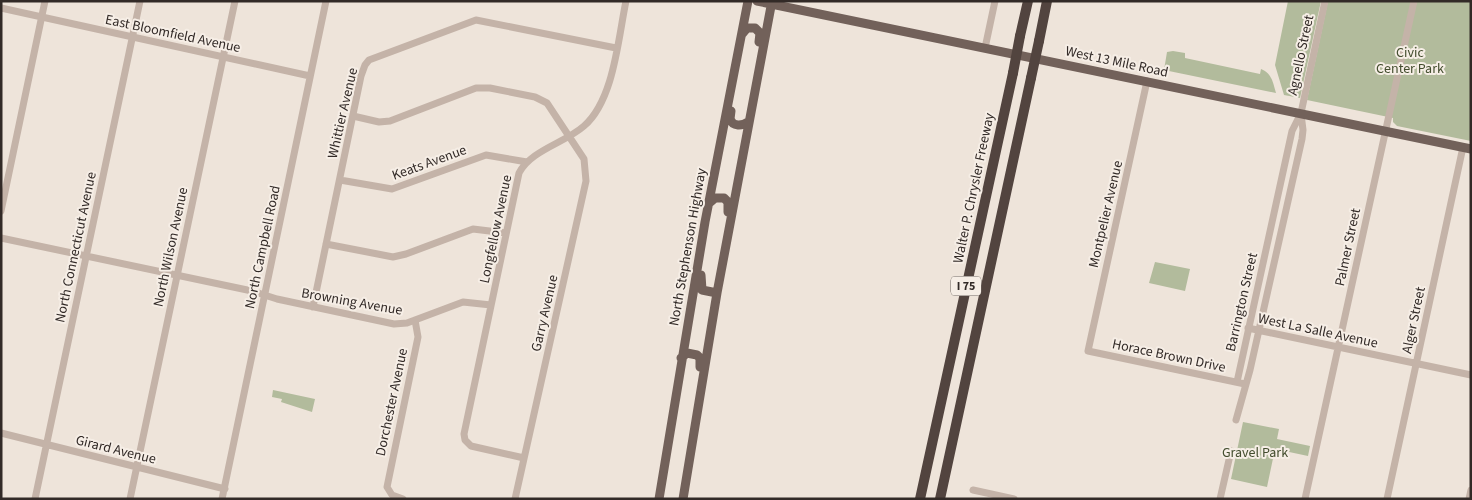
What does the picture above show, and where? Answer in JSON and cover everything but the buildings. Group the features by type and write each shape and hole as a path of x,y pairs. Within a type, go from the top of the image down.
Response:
{"highway":[{"name":"Walter P. Chrysler Freeway","path":"920,499 1028,1"},
{"name":"I 75","path":"940,499 1048,1"}],"main road":[{"name":"North Stephenson Highway","path":"660,498 698,259 748,1"},
{"name":"West 13 Mile Road","path":"757,1 1467,148"},
{"path":"683,499 717,293 772,3"},
{"path":"742,34 750,28 758,29 760,33 751,85 751,106"},
{"path":"738,55 740,65 730,119 734,124 740,126 748,122"},
{"path":"708,204 717,197 726,200 729,231"},
{"path":"698,259 703,266 700,287 706,293 717,293"},
{"path":"682,358 692,353 700,358 692,414 694,429"}],"street":[{"path":"1,211 46,1"},
{"name":"North Connecticut Avenue","path":"35,499 140,1"},
{"name":"North Wilson Avenue","path":"130,499 235,1"},
{"name":"North Campbell Road","path":"222,499 326,1"},
{"name":"Longfellow Avenue","path":"524,458 471,446 465,437 519,173 527,162 583,128 597,112 607,89 626,1"},
{"path":"985,48 995,1"},
{"name":"Agnello Street","path":"1301,113 1325,1"},
{"name":"Palmer Street","path":"1305,499 1414,1"},
{"name":"East Bloomfield Avenue","path":"1,8 310,76"},
{"name":"Whittier Avenue","path":"312,307 363,69 369,60 472,20 486,20 616,48"},
{"name":"Montpelier Avenue","path":"1088,351 1147,81"},
{"name":"Garry Avenue","path":"353,116 379,122 390,121 484,87 543,100 552,108 584,159 586,180 515,499"},
{"name":"Barrington Street","path":"1237,382 1292,131 1301,113"},
{"name":"Barrington Street","path":"1236,420 1303,130 1301,113"},
{"name":"Alger Street","path":"1387,499 1416,364 1467,148"},
{"name":"Keats Avenue","path":"340,180 392,189 486,155 527,162"},
{"path":"1271,227 1281,229"},
{"path":"326,244 393,257 473,229 506,233"},
{"name":"Browning Avenue","path":"1,238 394,324 415,320 463,302 491,305"},
{"name":"Dorchester Avenue","path":"403,499 392,495 387,490 418,337 415,320"},
{"name":"West La Salle Avenue","path":"1248,328 1471,375"},
{"name":"Horace Brown Drive","path":"1088,351 1245,384"},
{"name":"Girard Avenue","path":"1,433 225,488"},
{"path":"1220,499 1231,451"},
{"path":"972,490 1014,499"},
{"path":"1469,499 1471,490"}],"green space":[{"path":"1288,1 1321,1 1300,98 1284,95 1275,65"},
{"name":"Civic Center Park","path":"1328,1 1471,1 1471,141 1397,126 1393,122 1393,118 1307,100"},
{"path":"1167,52 1185,53 1185,58 1260,74 1261,69 1270,76 1276,93 1164,70"},
{"path":"1155,262 1190,269 1185,291 1149,283"},
{"path":"273,390 315,399 312,412 281,402 282,399 272,397"},
{"name":"Gravel Park","path":"1243,422 1279,429 1277,439 1310,446 1308,456 1275,449 1267,487 1231,479"}]}
